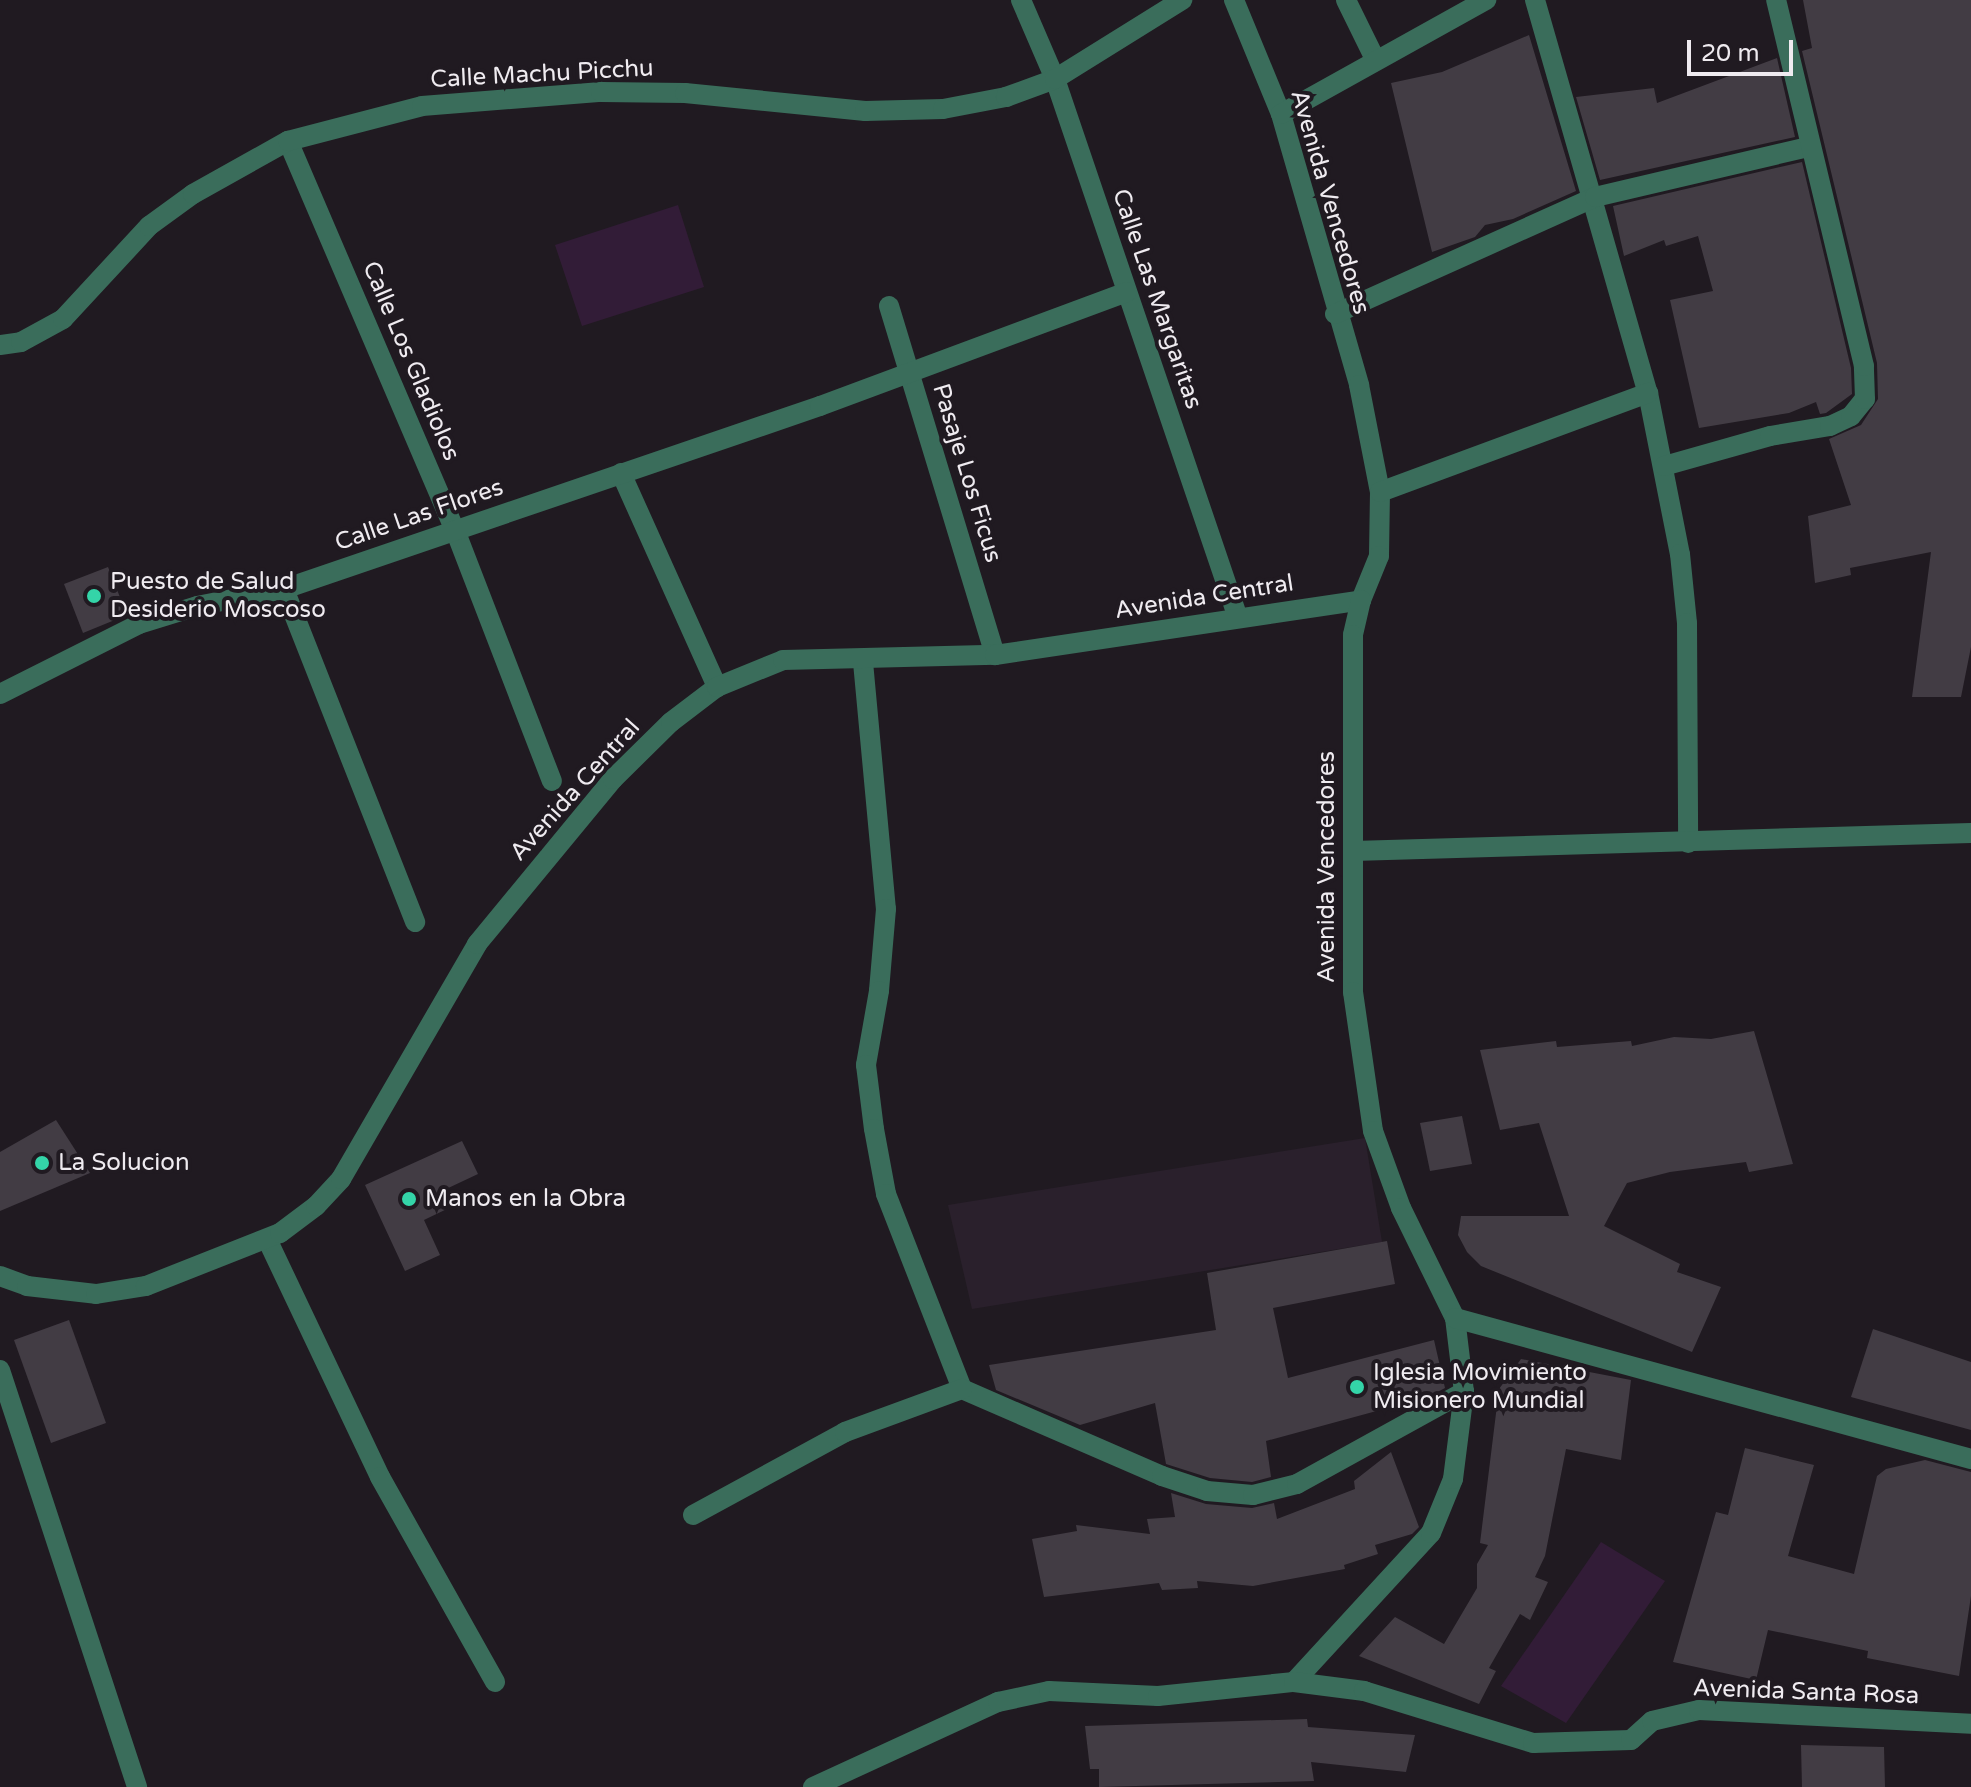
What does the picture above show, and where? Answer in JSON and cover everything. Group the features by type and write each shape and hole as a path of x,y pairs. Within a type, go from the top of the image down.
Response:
{"street":[{"name":"Calle Las Margaritas","path":"1021,0 1055,79 1238,618"},
{"name":"Calle Machu Picchu","path":"0,345 21,342 63,319 149,226 193,194 288,141 422,106 601,92 685,93 865,111 943,109 1006,97 1055,79 1182,0"},
{"name":"Avenida Vencedores","path":"1234,0 1281,114 1335,314 1359,385 1380,492 1379,556 1361,600 1353,635 1353,992 1373,1131 1401,1208 1455,1318 1464,1392 1453,1479 1431,1533 1294,1682"},
{"path":"1346,0 1375,59"},
{"path":"1281,114 1486,0"},
{"path":"1535,0 1595,197 1648,393 1664,466 1687,623 1688,843"},
{"path":"1664,466 1770,436 1830,426 1851,416 1865,399 1864,366 1808,147 1798,80 1776,0"},
{"name":"Calle Los Gladiolos","path":"288,141 455,530 552,781"},
{"path":"1335,314 1595,197 1808,147"},
{"path":"909,374 1127,292"},
{"name":"Pasaje Los Ficus","path":"889,306 995,655"},
{"name":"Calle Las Flores","path":"0,694 139,624 197,606 284,589 909,374"},
{"path":"1380,492 1648,393"},
{"path":"621,473 717,687"},
{"path":"284,589 415,922"},
{"name":"Avenida Central","path":"0,1276 27,1286 96,1294 146,1286 267,1239 316,1206 341,1179 437,1010 496,920 613,779 671,722 717,687 783,660 863,662 995,655 1361,600"},
{"path":"863,662 886,909 879,991 866,1065 874,1129 886,1194 962,1389"},
{"path":"1353,851 1971,833"},
{"path":"267,1239 380,1477 495,1682"},
{"path":"1455,1318 1971,1459"},
{"path":"0,1370 137,1787"},
{"path":"693,1515 845,1432 962,1389 1162,1476 1207,1491 1253,1495 1297,1484 1464,1392"},
{"name":"Avenida Santa Rosa","path":"813,1787 998,1702 1049,1691 1158,1696 1294,1682 1364,1691 1533,1743 1631,1740 1652,1721 1699,1710 1971,1724"}],"shaded area":[{"path":"678,205 704,287 582,326 555,245"},
{"path":"1365,1138 1382,1242 972,1309 948,1205"},
{"path":"1601,1542 1665,1581 1566,1723 1501,1686"}],"building":[{"path":"1803,0 1971,0 1971,647 1961,697 1912,697 1931,552 1850,568 1851,575 1815,583 1808,516 1851,505 1829,439 1861,425 1878,399 1877,363 1802,51 1812,48"},
{"path":"1529,35 1576,191 1513,219 1485,225 1475,237 1432,252 1391,83 1442,72"},
{"path":"1777,58 1795,137 1600,180 1576,97 1654,88 1657,103"},
{"path":"1802,162 1851,368 1852,394 1826,413 1820,414 1816,402 1789,413 1699,428 1670,300 1713,291 1698,236 1666,246 1664,240 1624,256 1613,206"},
{"name":"Puesto de Salud Desiderio Moscoso","path":"108,567 127,615 83,633 64,584"},
{"path":"1754,1031 1793,1164 1749,1172 1746,1162 1670,1172 1627,1183 1604,1226 1680,1264 1677,1272 1721,1287 1692,1352 1481,1266 1467,1252 1458,1235 1461,1216 1569,1216 1539,1123 1500,1130 1480,1050 1556,1041 1557,1047 1631,1041 1632,1046 1674,1037 1711,1039"},
{"path":"1462,1116 1472,1164 1430,1171 1420,1123"},
{"name":"La Solucion","path":"56,1120 90,1173 0,1211 0,1152"},
{"name":"Manos en la Obra","path":"462,1141 478,1174 444,1190 451,1207 424,1220 440,1255 405,1271 365,1185"},
{"path":"1387,1241 1395,1284 1273,1308 1288,1378 1434,1340 1445,1388 1428,1397 1266,1441 1271,1477 1252,1482 1210,1478 1166,1464 1155,1403 1080,1425 996,1390 989,1365 1216,1330 1207,1273"},
{"path":"69,1320 106,1423 51,1443 14,1340"},
{"path":"1873,1329 1971,1362 1971,1430 1851,1397"},
{"path":"1521,1359 1631,1380 1621,1460 1566,1449 1545,1556 1535,1577 1548,1582 1530,1620 1520,1614 1489,1668 1496,1671 1479,1704 1359,1656 1395,1617 1444,1644 1477,1588 1477,1564 1488,1545 1480,1543 1499,1389"},
{"path":"1745,1448 1814,1465 1788,1556 1854,1574 1877,1476 1886,1469 1925,1460 1971,1472 1971,1596 1959,1676 1867,1658 1868,1651 1768,1630 1756,1680 1673,1662 1716,1512 1728,1515"},
{"path":"1391,1452 1419,1527 1412,1534 1375,1545 1378,1554 1344,1565 1345,1569 1253,1586 1197,1581 1198,1588 1162,1590 1159,1583 1044,1597 1032,1539 1077,1531 1076,1525 1150,1534 1147,1519 1175,1517 1171,1493 1206,1504 1252,1508 1274,1503 1277,1519 1355,1489 1354,1481"},
{"path":"1307,1719 1308,1727 1415,1735 1406,1772 1311,1762 1314,1781 1099,1787 1099,1769 1090,1769 1085,1726"},
{"path":"1801,1745 1884,1747 1885,1787 1802,1787"}],"place":[{"name":"Puesto de Salud Desiderio Moscoso","path":"94,596"},
{"name":"La Solucion","path":"42,1163"},
{"name":"Manos en la Obra","path":"409,1199"},
{"name":"Iglesia Movimiento Misionero Mundial","path":"1357,1387"}]}
